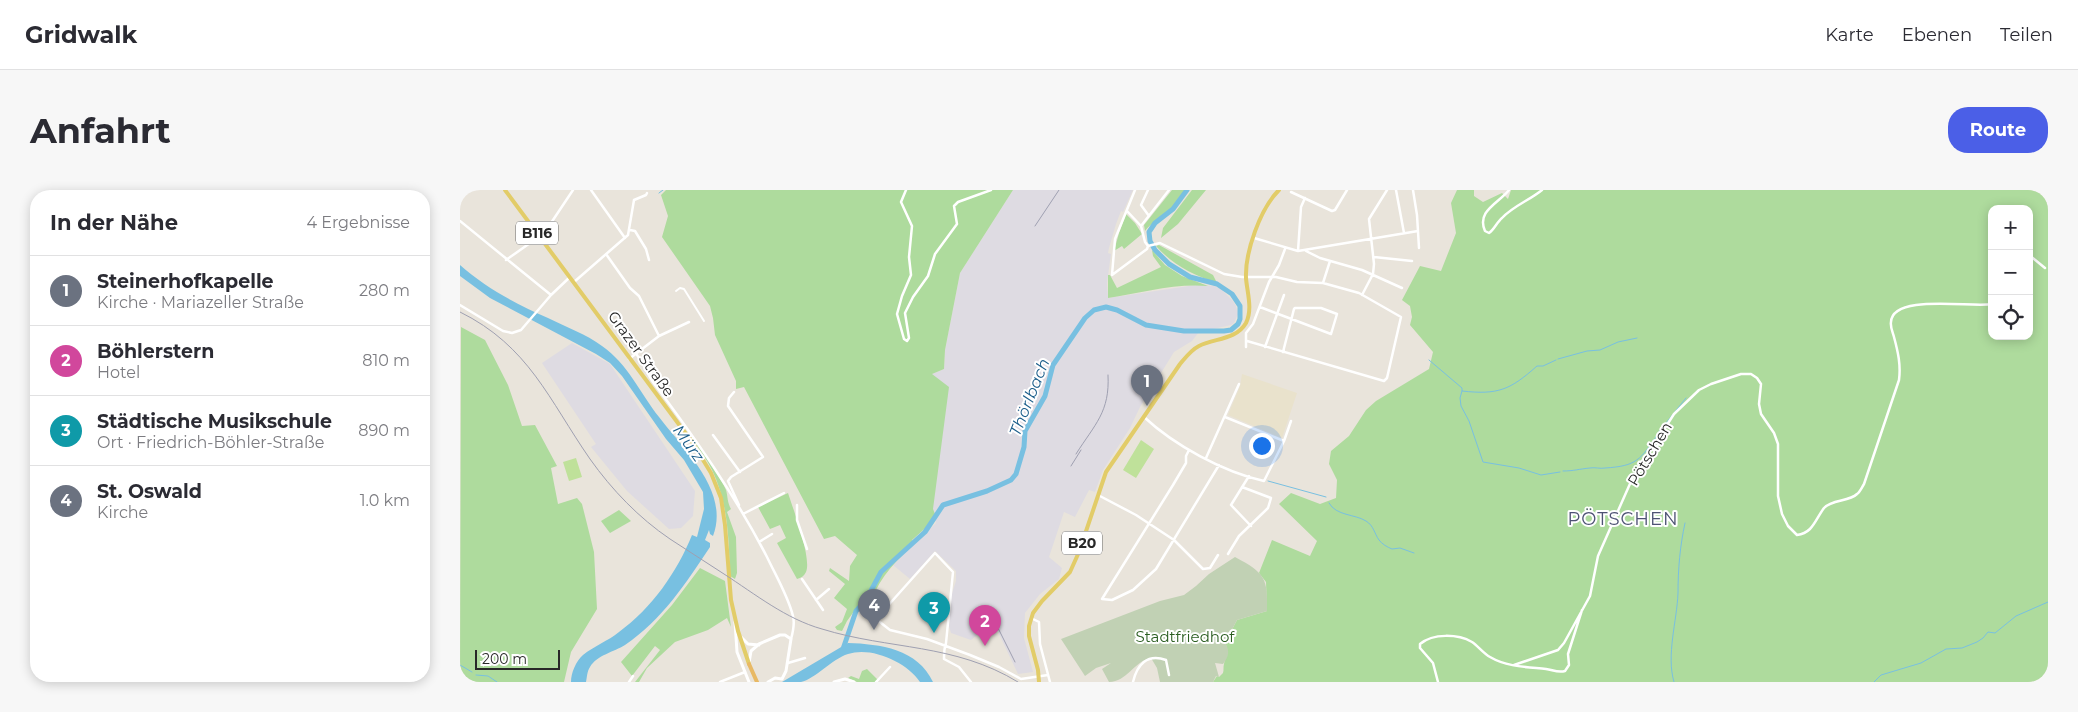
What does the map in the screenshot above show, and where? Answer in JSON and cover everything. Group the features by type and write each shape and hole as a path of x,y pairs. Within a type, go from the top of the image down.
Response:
{"highway":[{"name":"Grazer Straße","path":"749,664 757,682"}],"main road":[{"name":"Grazer Straße","path":"505,190 692,442 716,485 725,525 729,584 735,622 749,664"},
{"name":"B20","path":"1031,618 1037,607 1062,582 1073,566 1108,468 1188,354 1202,344 1236,333 1244,325 1248,317 1249,308 1246,277 1249,253 1267,205 1279,190"},
{"path":"1031,618 1029,636 1038,670 1039,682"}],"street":[{"path":"506,260 540,237 573,190"},
{"path":"591,190 625,238"},
{"path":"906,190 901,202 912,226 908,257 911,275 902,296 898,314 904,339 907,341 909,338 905,313 913,297 928,276 935,254 955,228 957,221 954,206 958,202 991,190"},
{"path":"1135,190 1115,239 1112,275 1149,246 1160,243 1224,274 1323,283 1362,295 1401,317 1387,378 1384,381 1247,341"},
{"path":"1148,190 1141,205 1142,209 1150,216"},
{"path":"1141,226 1169,190"},
{"path":"1292,192 1335,210 1347,190"},
{"path":"1362,295 1373,274 1374,257 1370,240 1369,219 1387,190"},
{"path":"1396,190 1404,233"},
{"path":"1413,190 1419,248"},
{"path":"1509,190 1501,201 1485,213 1482,223 1485,231 1489,233 1492,231 1508,212 1542,190"},
{"path":"574,282 625,238 630,230 634,200 647,193"},
{"path":"1298,251 1301,207 1305,198"},
{"path":"1127,211 1141,226 1145,242 1149,246"},
{"path":"460,221 551,295"},
{"path":"630,230 634,231 644,245 649,260"},
{"path":"1254,238 1286,249 1306,251 1418,231"},
{"path":"1246,347 1246,333 1286,249"},
{"path":"1306,251 1330,261 1373,274 1402,288"},
{"path":"606,254 630,288 639,296 659,336"},
{"path":"1374,257 1412,261"},
{"path":"2033,258 2045,268"},
{"path":"1323,283 1330,261"},
{"path":"460,305 506,333 518,332 570,277"},
{"path":"676,291 680,288 684,289 704,321"},
{"path":"1265,347 1284,295"},
{"name":"Pötschen","path":"1514,665 1558,650 1568,637 1590,596 1598,556 1634,477 1647,465 1674,414 1699,390 1726,378 1741,374 1752,374 1757,378 1761,384 1759,404 1761,414 1774,433 1778,444 1778,496 1782,514 1788,526 1797,535 1802,534 1809,531 1825,507 1857,495 1864,484 1900,374 1899,357 1891,322 1894,314 1902,308 1915,304 1988,305"},
{"path":"1260,307 1277,314 1292,319 1330,334 1337,314 1321,308 1297,307 1294,309 1292,319 1283,352"},
{"path":"629,359 659,336 689,322"},
{"name":"Grazer Straße","path":"636,354 639,355 647,374 711,462 743,514 778,579 792,614 794,627 783,680"},
{"path":"1206,458 1239,384"},
{"path":"734,392 729,398 728,406 763,457 731,477 728,481 743,514 784,492"},
{"path":"1144,417 1189,450 1219,465 1264,481 1284,441 1291,421"},
{"path":"1225,417 1284,441"},
{"path":"713,435 740,472"},
{"path":"1189,450 1186,456 1186,463 1102,599 1112,600 1133,590 1156,569 1219,465"},
{"path":"1249,476 1230,505 1251,526"},
{"path":"1228,554 1239,536 1268,508 1271,498 1242,487"},
{"path":"1098,495 1150,523 1174,540 1203,569 1210,568 1218,555"},
{"path":"797,505 797,520 807,549"},
{"path":"759,542 772,534"},
{"path":"971,682 959,667 944,658 945,646 953,572 935,553 876,619 890,630 913,634 945,646 999,667 1017,678 1046,675"},
{"path":"802,579 823,610"},
{"path":"816,600 829,589"},
{"path":"1438,682 1433,663 1420,648 1420,644 1432,638 1445,636 1471,642 1489,657 1514,665 1533,669 1565,671 1569,666 1568,654 1582,609"},
{"path":"1031,618 1038,620 1040,625 1040,644 1046,675 1050,682"},
{"path":"735,622 734,632 738,652 748,682"},
{"path":"739,634 748,644 759,644"},
{"path":"749,664 751,651 759,644 780,635 785,635 791,639"},
{"path":"738,652 745,651"},
{"path":"786,664 805,658"},
{"path":"1133,682 1138,666 1143,661 1151,658 1166,660 1169,675"},
{"path":"876,682 890,667"},
{"path":"720,682 746,672"},
{"path":"629,682 633,676"},
{"path":"768,682 775,678 783,680"},
{"path":"836,682 846,679 854,682"}],"shaded area":[{"path":"1013,190 1133,190 1123,212 1121,211 1109,248 1108,253 1111,254 1107,283 1108,298 1196,285 1214,286 1221,289 1233,301 1238,314 1231,325 1199,332 1192,341 1174,352 1103,470 1095,492 1089,490 1075,517 1064,512 1049,557 1062,568 1059,579 1040,594 1025,613 1024,638 1033,672 1018,674 998,632 993,627 987,627 971,640 951,633 949,626 951,596 956,581 956,571 935,551 910,579 893,565 936,523 933,510 932,374 944,369 945,350 960,273"},
{"path":"572,343 610,364 695,491 693,516 681,528 669,529 627,491 591,447 596,444 542,363"},
{"path":"1242,374 1297,393 1282,438 1228,415 1240,386"}],"green space":[{"path":"666,190 1013,190 960,273 945,350 944,369 932,374 949,387 933,509 935,514 930,524 912,540 914,543 885,575 872,599 865,596 842,631 837,630 835,627 842,622 847,609 834,598 845,584 829,571 830,568 849,581 850,566 857,555 835,536 824,539 744,387 736,389 736,381 715,335 710,306 662,237 668,216 661,195"},
{"path":"1172,190 1185,190 1170,209 1145,231 1144,225"},
{"path":"1192,190 1206,190 1178,224 1161,238 1163,228"},
{"path":"1457,190 1474,190 1474,196 1483,202 1502,193 1508,199 1511,190 2048,190 2048,682 1213,682 1217,676 1219,677 1223,673 1227,651 1225,643 1237,620 1267,611 1266,582 1259,573 1272,540 1310,556 1317,541 1279,504 1291,493 1320,504 1336,498 1337,480 1329,464 1331,451 1349,436 1366,410 1376,401 1429,369 1433,352 1410,325 1412,317 1410,306 1402,300 1420,266 1441,271 1456,233 1451,203"},
{"path":"1126,214 1142,234 1124,249 1122,246 1114,251 1119,233"},
{"path":"1159,245 1213,275 1217,283 1200,277 1176,264 1156,246"},
{"path":"1152,250 1165,265 1182,276 1208,286 1170,287 1108,298 1108,275 1110,275 1117,288 1161,267 1153,256"},
{"path":"461,327 485,340 508,385 522,426 535,425 557,466 551,468 558,504 577,498 582,504 594,552 597,609 571,652 564,682 460,682"},
{"path":"691,437 710,462 726,490 731,509 727,512 736,537 737,573 735,579 730,576 728,535 721,495 712,470"},
{"path":"1141,440 1154,449 1136,478 1123,470"},
{"path":"576,458 582,477 569,481 563,462"},
{"path":"788,493 801,533 807,565 806,572 797,579 777,543 786,538 780,525 770,529 758,507"},
{"path":"619,510 631,521 610,533 601,521"},
{"name":"Stadtfriedhof","path":"1235,557 1259,572 1263,578 1267,591 1267,611 1237,620 1225,643 1228,649 1227,658 1223,664 1215,663 1219,677 1216,676 1213,682 1160,682 1157,668 1151,658 1140,663 1121,679 1115,681 1109,682 1102,669 1111,663 1096,668 1085,676 1061,639 1160,601 1184,595 1209,574"},
{"path":"700,568 725,581 731,627 727,618 708,630 675,642 647,668 639,682 635,682 660,650 655,646 632,676 621,662 672,605"},
{"path":"867,669 878,680 876,682 857,682 848,678 851,676 859,679 862,671"}],"water":[{"path":"460,265 502,295 583,334 611,353 692,457 710,487 715,503 717,519 713,536 709,530 705,540 710,543 710,547 682,587 651,624 625,645 597,659 588,670 586,682 571,682 578,660 587,652 619,632 653,601 671,576 692,535 697,537 704,509 703,492 684,460 666,439 622,376 610,363 490,298 460,276"},
{"path":"848,643 885,647 908,655 918,662 933,682 920,682 907,668 888,658 867,652 857,652 836,660 812,677 801,682 782,682"}],"waterway":[{"path":"659,193 663,190"},
{"name":"Thörlbach","path":"843,649 856,611 866,600 881,572 925,532 943,505 987,491 1011,480 1016,474 1024,447 1025,431 1045,396 1053,365 1085,318 1094,310 1106,307 1117,310 1146,325 1184,331 1224,331 1231,330 1238,324 1240,306 1232,294 1217,284 1190,277 1169,264 1155,250 1150,241 1149,232 1155,223 1173,209 1187,190"},
{"path":"1558,359 1587,351 1600,350 1618,342 1637,338"},
{"path":"1429,360 1462,388 1462,391 1474,392 1494,391 1511,386 1537,366 1543,366 1556,360"},
{"path":"1462,391 1460,398 1461,406 1469,421 1483,462 1519,468 1541,475 1560,472"},
{"path":"1658,433 1686,398"},
{"path":"1563,471 1624,466 1642,456 1658,434"},
{"path":"1268,481 1326,497"},
{"path":"1329,503 1341,513 1369,523 1379,540 1386,546 1414,553"},
{"path":"1674,682 1671,649 1685,523"},
{"path":"1874,682 1881,675 1921,663 1946,649 1962,648 1977,642 1988,632 1995,633 2016,616 2048,602"},
{"path":"460,665 472,672"},
{"path":"476,675 488,676 497,682"}],"railway":[{"path":"1035,226 1059,190"},
{"path":"460,312 484,326 504,341 521,358 536,376 607,482 637,513 670,539 771,605 809,625 847,636 922,649 970,660 994,669 1018,682"},
{"path":"1076,454 1095,426 1104,408 1107,399 1108,375"},
{"path":"1071,466 1081,450"},
{"path":"991,614 1015,662"}],"place":[{"name":"Steinerhofkapelle","path":"1147,406"},
{"name":"St. Oswald","path":"874,630"},
{"name":"Städtische Musikschule","path":"934,633"},
{"name":"Böhlerstern","path":"985,646"}],"district":[{"name":"PÖTSCHEN","path":"1623,519"}],"water label":[{"name":"Mürz","path":"689,443"}]}
